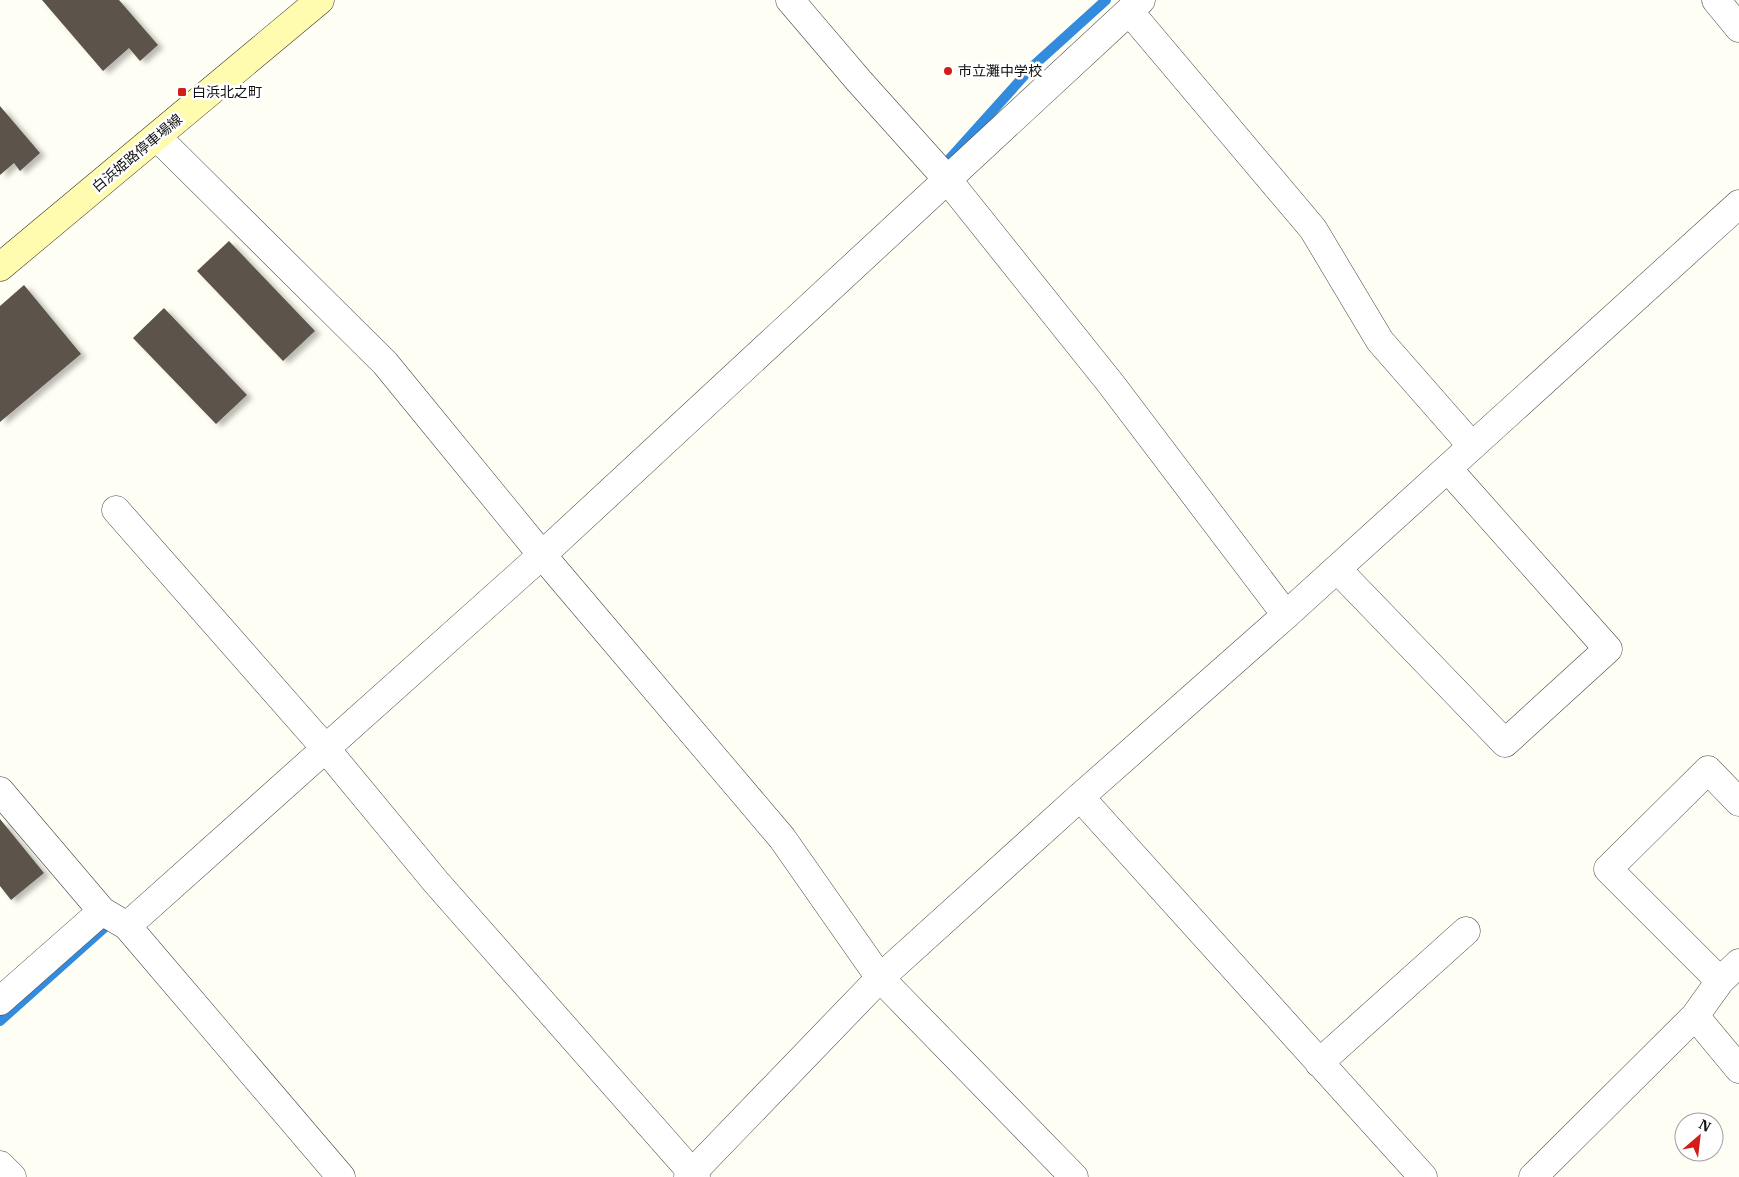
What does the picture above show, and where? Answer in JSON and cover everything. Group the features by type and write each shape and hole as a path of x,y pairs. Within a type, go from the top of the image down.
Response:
{"main road":[{"name":"白浜姫路停車場線","path":"0,267 320,0"}],"street":[{"path":"790,0 938,170 1111,384 1286,615"},
{"path":"1716,0 1739,28"},
{"path":"127,926 542,555 938,170 1135,5 1313,230 1380,341 1472,446"},
{"path":"157,137 385,363 542,555 782,838 880,978 1074,1177"},
{"path":"116,510 326,749 436,882 692,1176 880,978 1080,797 1286,615 1739,204"},
{"path":"1337,569 1505,743 1608,649 1448,469"},
{"path":"1533,1177 1695,1016 1729,972 1608,870 1708,770 1739,802"},
{"path":"0,791 102,911 127,926 341,1177"},
{"path":"1080,797 1423,1177"},
{"path":"0,1001 102,911"},
{"path":"1320,1063 1466,930"},
{"path":"1695,1016 1739,1069"},
{"path":"0,1165 12,1177"}],"building":[{"path":"42,0 119,0 158,45 140,61 129,48 103,71"},
{"path":"0,106 40,153 20,171 14,163 0,175"},
{"path":"229,241 315,331 283,361 197,271"},
{"path":"24,285 81,354 0,422 0,306"},
{"path":"164,308 247,395 216,424 133,338"},
{"path":"0,819 44,873 11,900 0,886"}],"waterway":[{"path":"943,166 1033,66 1106,0"},
{"path":"0,1021 113,920"}],"place":[{"name":"市立灘中学校","path":"948,71"},
{"name":"白浜北之町","path":"182,92"}]}
